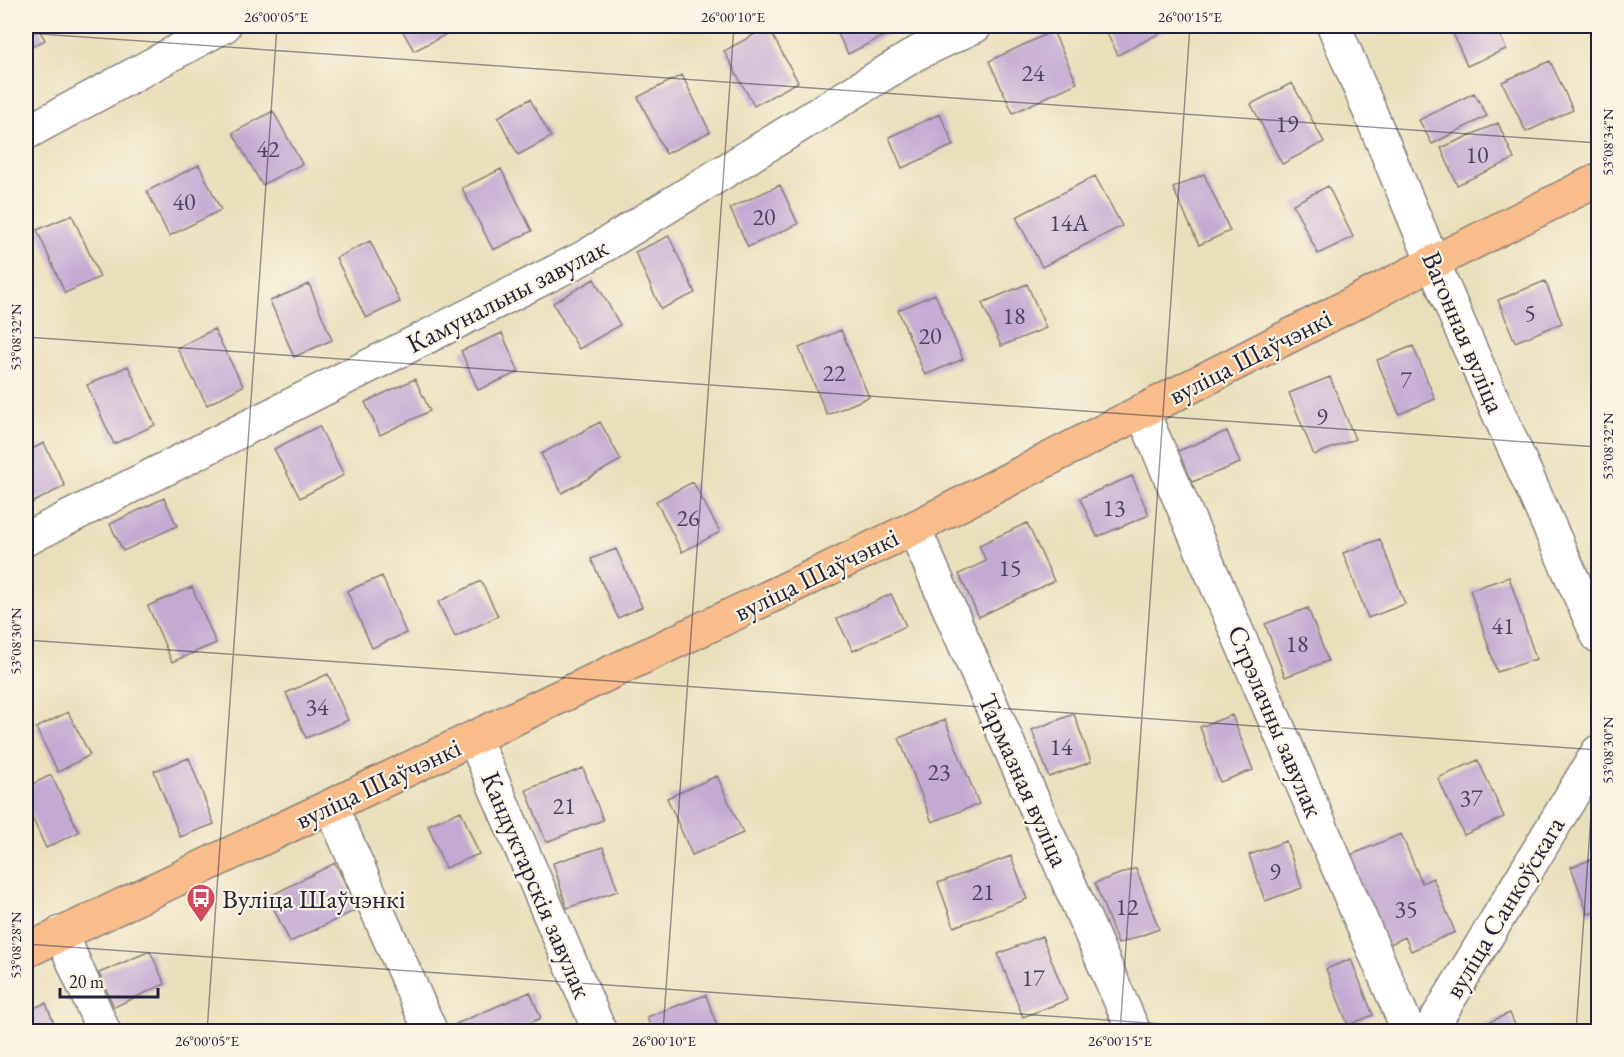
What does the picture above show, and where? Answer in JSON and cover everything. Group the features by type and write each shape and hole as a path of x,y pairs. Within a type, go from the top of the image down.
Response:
{"main road":[{"name":"вуліца Шаўчэнкі","path":"26,951 914,528 1599,180"}],"street":[{"path":"26,133 224,26"},
{"name":"Камунальны завулак","path":"26,539 585,257 919,52 975,26"},
{"name":"Вагонная вуліца","path":"1334,26 1459,324 1599,636"},
{"name":"Стрэлачны завулак","path":"1142,411 1409,1032"},
{"name":"Тармазная вуліца","path":"914,528 1134,1032"},
{"name":"Кандуктарскія завулак","path":"474,738 600,1032"},
{"name":"вуліца Санкоўскага","path":"1429,1032 1599,753"},
{"path":"331,806 431,1032"},
{"path":"61,933 104,1032"}],"building":[{"path":"26,26 37,26 45,40 26,50"},
{"path":"400,26 440,26 445,35 414,51"},
{"path":"834,26 886,26 890,33 848,54"},
{"path":"1103,26 1161,26 1164,31 1118,55"},
{"path":"1450,26 1496,26 1506,49 1467,66"},
{"path":"768,27 798,82 754,106 724,51"},
{"path":"1053,31 1077,83 1013,113 989,61"},
{"path":"1550,61 1573,110 1526,132 1502,82"},
{"path":"682,75 710,132 666,154 638,97"},
{"path":"1292,83 1324,142 1282,164 1251,104"},
{"path":"1474,93 1487,116 1432,144 1419,120"},
{"path":"530,99 551,137 518,155 498,117"},
{"path":"273,111 302,164 262,185 233,133"},
{"path":"940,114 954,145 902,168 889,137"},
{"path":"1498,123 1514,159 1457,185 1441,148"},
{"path":"199,165 221,210 169,236 147,191"},
{"path":"501,169 532,231 493,250 462,188"},
{"path":"1204,174 1230,231 1199,245 1173,188"},
{"path":"1095,176 1122,226 1042,267 1016,217"},
{"path":"780,185 798,224 748,247 730,208"},
{"path":"1328,186 1353,237 1318,254 1293,204"},
{"path":"72,215 100,277 65,293 37,230"},
{"path":"669,236 695,293 661,309 635,252"},
{"path":"370,241 400,302 366,318 336,258"},
{"path":"594,279 620,325 579,349 553,303"},
{"path":"1545,281 1562,323 1515,342 1498,300"},
{"path":"309,284 332,340 294,357 270,301"},
{"path":"1027,284 1046,328 1001,346 982,303"},
{"path":"935,294 963,359 925,375 898,310"},
{"path":"214,329 243,386 207,405 177,348"},
{"path":"841,330 869,397 827,415 799,348"},
{"path":"502,333 519,372 478,390 461,351"},
{"path":"1413,346 1435,399 1399,414 1377,360"},
{"path":"128,366 155,425 114,444 87,385"},
{"path":"1330,377 1355,439 1314,455 1289,393"},
{"path":"415,379 430,411 380,435 365,402"},
{"path":"600,422 621,460 562,493 541,454"},
{"path":"319,426 344,475 300,498 274,449"},
{"path":"1227,431 1240,463 1192,482 1178,451"},
{"path":"44,443 65,486 26,506 26,452"},
{"path":"1132,476 1149,515 1097,537 1080,498"},
{"path":"693,482 720,532 682,552 656,501"},
{"path":"164,498 177,526 123,551 110,524"},
{"path":"1027,523 1054,581 979,617 959,574 986,561 979,545"},
{"path":"1380,539 1405,604 1368,618 1343,553"},
{"path":"616,549 642,607 618,618 591,559"},
{"path":"382,576 406,633 372,648 347,591"},
{"path":"1509,577 1536,659 1497,672 1470,590"},
{"path":"481,581 498,616 455,637 438,602"},
{"path":"192,587 216,643 172,662 148,606"},
{"path":"891,594 906,626 853,651 837,619"},
{"path":"1308,608 1328,661 1285,677 1265,624"},
{"path":"328,674 348,720 306,738 286,693"},
{"path":"68,712 90,755 58,772 36,728"},
{"path":"1074,714 1091,762 1049,777 1032,730"},
{"path":"1232,715 1253,770 1220,782 1200,727"},
{"path":"945,720 979,804 932,822 899,738"},
{"path":"189,758 214,824 180,837 154,771"},
{"path":"1478,760 1504,817 1464,835 1438,778"},
{"path":"583,768 603,820 546,842 526,790"},
{"path":"51,775 79,832 46,848 26,804 26,787"},
{"path":"717,776 743,833 692,855 667,798"},
{"path":"461,811 479,854 445,868 428,825"},
{"path":"1401,834 1422,883 1433,878 1455,932 1411,951 1405,937 1384,947 1346,857"},
{"path":"1286,841 1302,888 1265,901 1249,855"},
{"path":"603,847 618,891 567,908 553,863"},
{"path":"1011,856 1027,899 954,927 938,883"},
{"path":"1598,857 1598,911 1588,914 1571,867"},
{"path":"335,863 358,909 290,942 268,897"},
{"path":"1136,868 1159,929 1118,944 1095,883"},
{"path":"1042,936 1067,1000 1023,1017 998,954"},
{"path":"150,951 165,984 114,1007 99,973"},
{"path":"1351,959 1373,1015 1348,1025 1326,969"},
{"path":"530,992 541,1018 509,1032 459,1032 456,1024"},
{"path":"706,995 719,1032 652,1032 647,1017"},
{"path":"46,1003 57,1032 26,1032 26,1011"},
{"path":"1510,1013 1518,1032 1472,1032 1471,1030"}],"place":[{"name":"Вуліца Шаўчэнкі","path":"201,924"}]}
